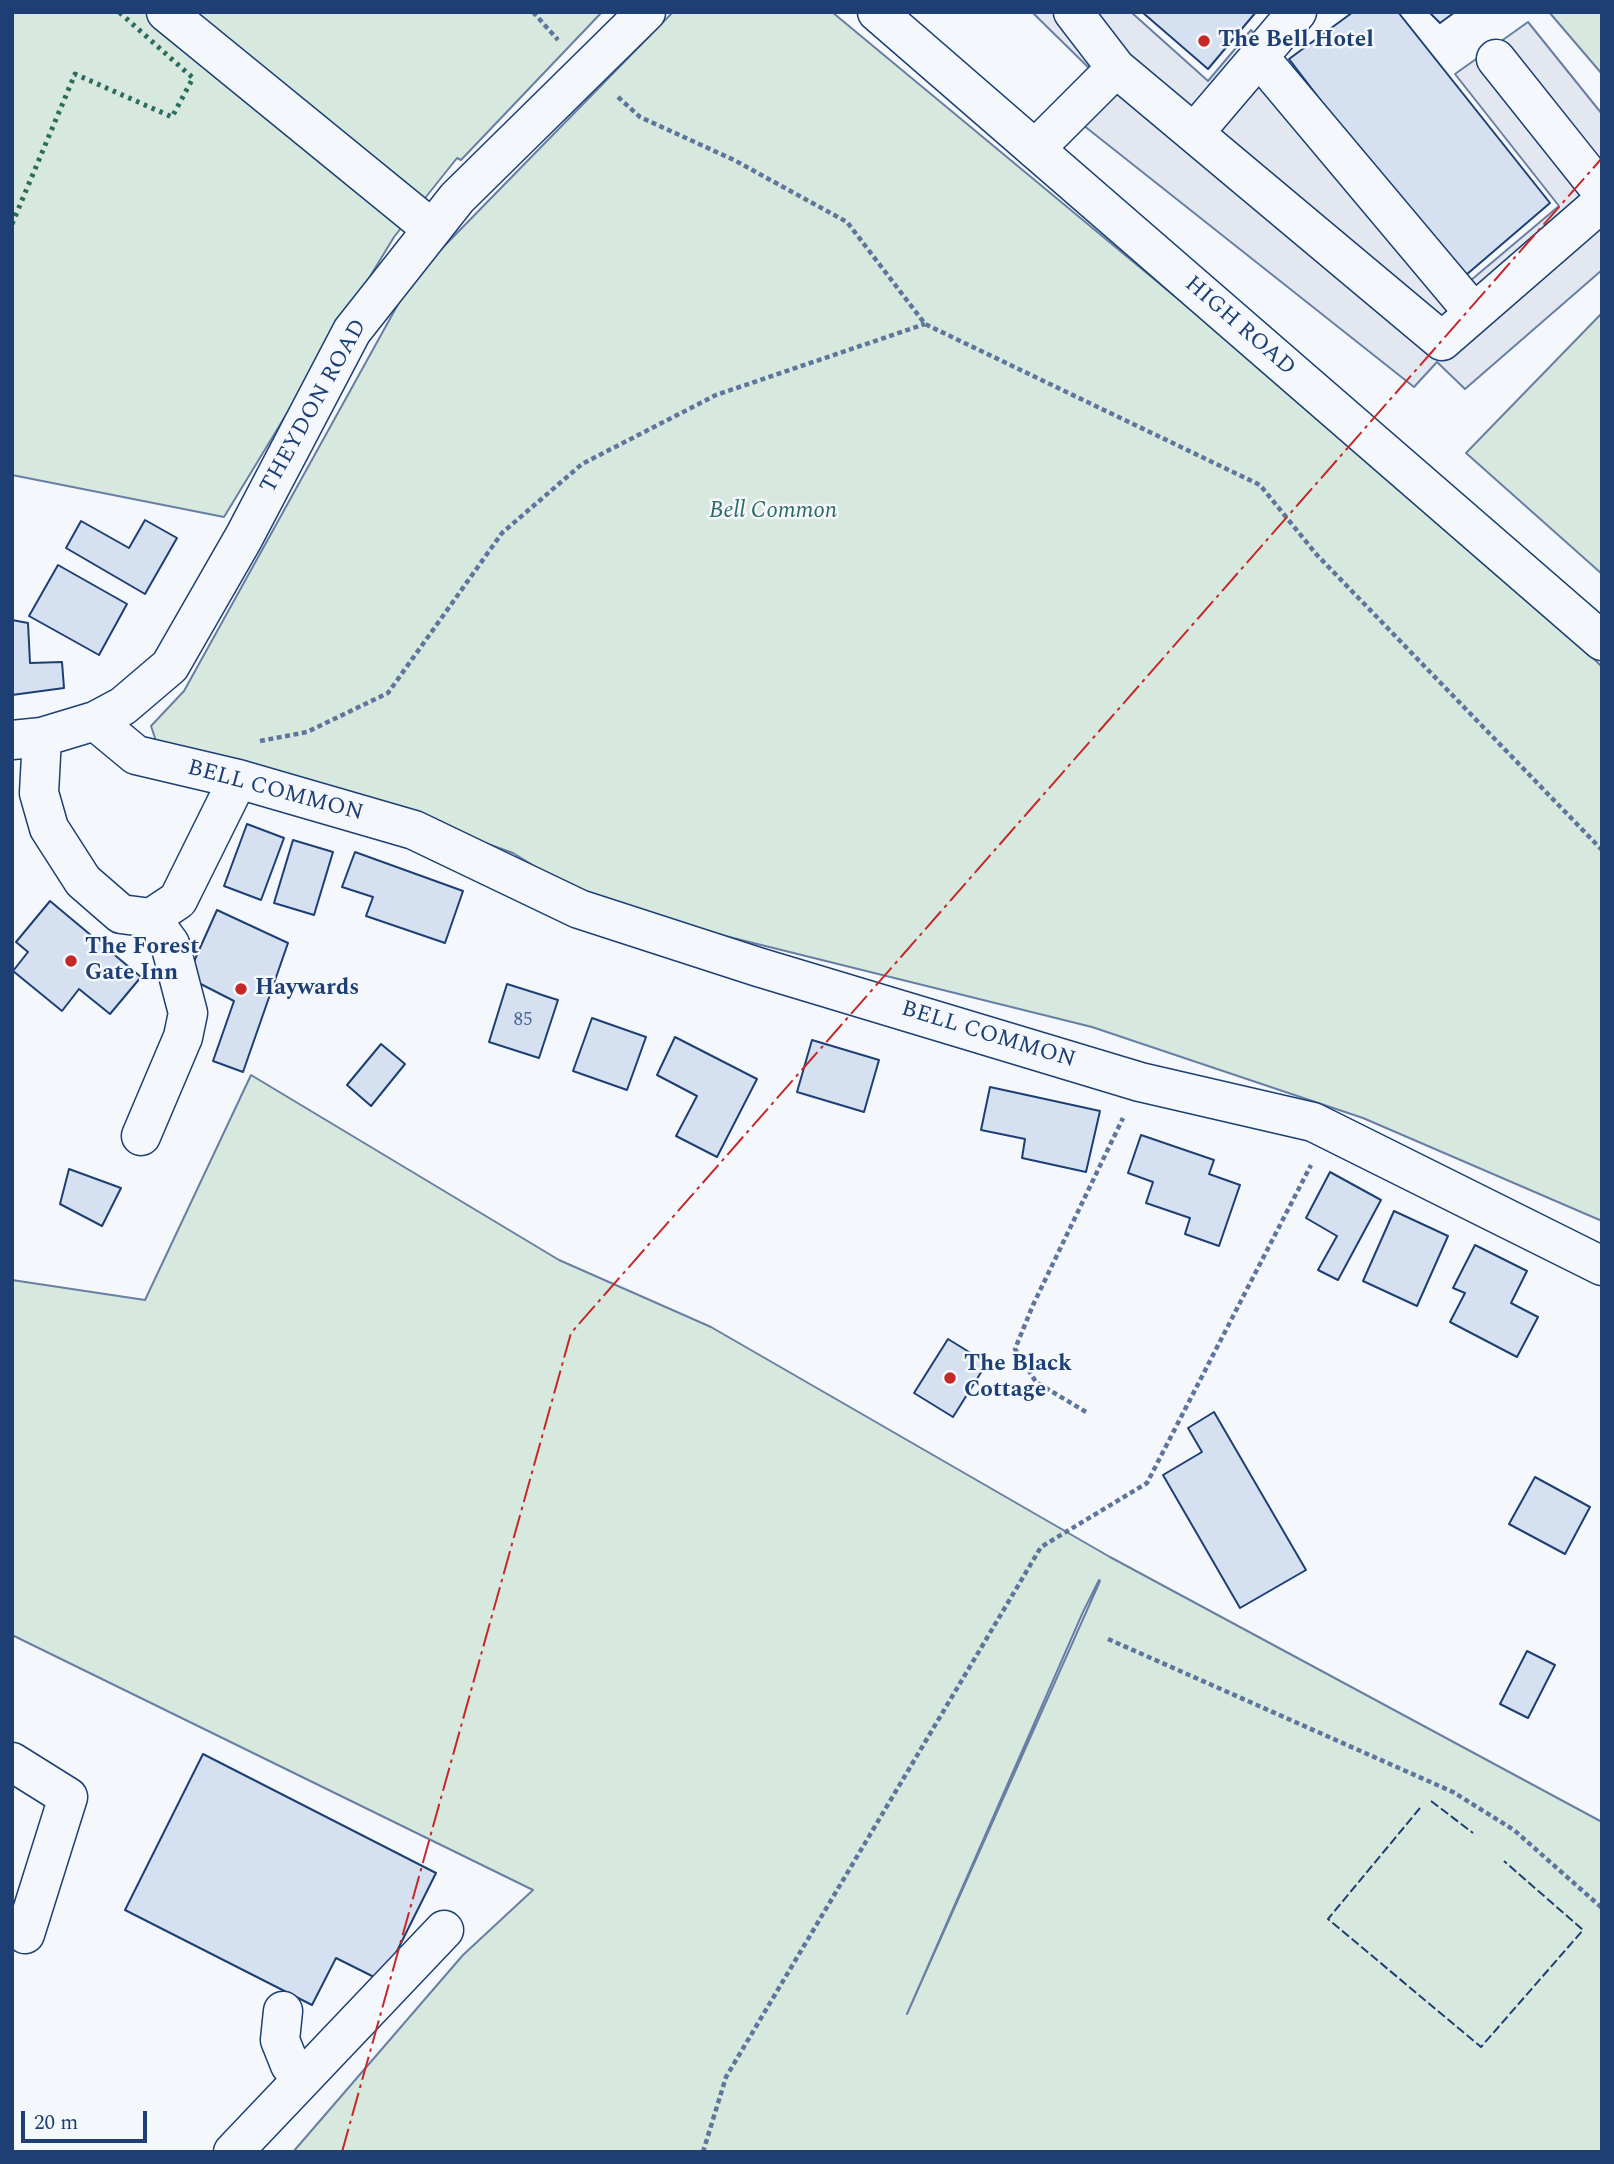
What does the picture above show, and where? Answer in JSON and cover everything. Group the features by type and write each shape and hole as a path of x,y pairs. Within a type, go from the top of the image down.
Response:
{"street":[{"path":"166,12 432,229"},
{"name":"THEYDON ROAD","path":"27,738 95,721 122,706 170,666 244,537 352,331 457,198 646,12"},
{"path":"1073,12 1116,68 1442,341 1602,202"},
{"path":"1194,133 1297,12"},
{"name":"HIGH ROAD","path":"883,14 1602,641"},
{"path":"1259,57 1474,313"},
{"path":"1496,59 1602,192"},
{"path":"1035,149 1116,68"},
{"name":"BELL COMMON","path":"95,721 136,755 238,779 414,830 579,909 758,967 1140,1082 1314,1122 1602,1266"},
{"path":"27,738 49,828 83,881 121,914 151,918 178,900 238,779"},
{"path":"141,1136 183,1037 188,1013 170,944 151,918"},
{"path":"12,1762 68,1797 25,1934"},
{"path":"233,2152 444,1930"},
{"path":"282,2011 280,2039 290,2065 303,2078"}],"path":[{"path":"587,71 640,117 734,160 847,222 925,324 1260,485 1317,555 1602,850"},
{"path":"252,742 307,732 388,693 502,533 582,464 716,395 925,324"},
{"path":"1086,1412 1037,1382 1015,1349 1033,1305 1140,1082"},
{"path":"703,2152 726,2077 1041,1547 1147,1483 1329,1130"},
{"path":"1108,1639 1452,1792 1514,1830 1602,1908"}],"green space":[{"path":"12,12 602,12 461,160 457,158 394,237 224,517 12,475"},
{"name":"Bell Common","path":"673,12 832,12 1517,580 1602,667 1602,1221 1363,1118 1092,1027 596,904 513,853 318,783 156,741 151,726 184,691 412,279"},
{"path":"1549,12 1602,12 1602,74"},
{"path":"1602,313 1602,574 1466,453"},
{"path":"251,1075 559,1260 711,1327 1110,1557 1602,1822 1602,2152 293,2152 463,1955 533,1890 12,1635 12,1280 145,1300","holes":["1100,1581 907,2014 1083,1612"]}],"shaded area":[{"path":"1032,12 1131,12 1208,81 1251,30 1464,286 1559,206 1455,74 1528,22 1602,114 1602,270 1465,389 1437,362 1414,387 1059,106 1092,71"}],"building":[{"name":"The Bell Hotel","path":"1142,12 1256,12 1208,69"},
{"path":"1353,12 1398,12 1550,203 1459,281 1289,59"},
{"path":"1429,12 1455,12 1440,23"},
{"path":"145,520 177,538 145,594 66,548 81,521 129,548"},
{"path":"58,565 127,604 99,655 29,616"},
{"path":"12,620 28,623 30,663 62,662 64,688 12,695"},
{"path":"247,824 284,838 261,900 224,886"},
{"path":"293,840 333,852 314,915 274,903"},
{"path":"355,852 463,891 445,943 366,916 373,897 342,887"},
{"name":"The Forest Gate Inn","path":"50,901 141,977 110,1014 79,989 62,1011 13,971 28,952 16,942"},
{"name":"Haywards","path":"217,910 288,943 243,1072 213,1061 234,1001 187,977"},
{"path":"507,984 558,1000 539,1058 489,1042"},
{"path":"592,1018 646,1037 627,1090 573,1071"},
{"path":"675,1037 757,1079 717,1157 676,1136 697,1096 657,1075"},
{"path":"812,1040 879,1060 864,1112 797,1092"},
{"path":"381,1044 405,1064 371,1106 347,1085"},
{"path":"990,1087 1100,1111 1086,1172 1022,1158 1025,1139 981,1130"},
{"path":"1141,1135 1214,1160 1209,1174 1240,1185 1219,1246 1185,1234 1190,1218 1146,1203 1153,1182 1128,1173"},
{"path":"69,1169 121,1188 102,1226 60,1204"},
{"path":"1330,1172 1381,1200 1338,1280 1318,1270 1337,1236 1306,1218"},
{"path":"1394,1211 1448,1236 1417,1306 1363,1281"},
{"path":"1475,1245 1527,1271 1511,1303 1538,1317 1517,1357 1450,1322 1465,1293 1453,1288"},
{"name":"The Black Cottage","path":"948,1339 987,1363 953,1417 914,1393"},
{"path":"1214,1412 1306,1570 1240,1608 1163,1475 1202,1452 1188,1428"},
{"path":"1535,1477 1590,1507 1565,1554 1509,1524"},
{"path":"1527,1651 1555,1665 1528,1718 1500,1704"},
{"path":"203,1754 436,1873 382,1981 336,1958 312,2005 125,1910"}],"hedge":[{"path":"12,224 75,74 172,117 193,78 119,12"}],"fence":[{"path":"1431,1801 1473,1833"},
{"path":"1420,1808 1328,1919 1481,2047 1583,1930 1504,1861"}],"power":[{"path":"342,2152 571,1333 1602,158"}],"place":[{"name":"The Bell Hotel","path":"1204,41"},
{"name":"The Forest Gate Inn","path":"71,961"},
{"name":"Haywards","path":"241,989"},
{"name":"The Black Cottage","path":"950,1378"}]}
